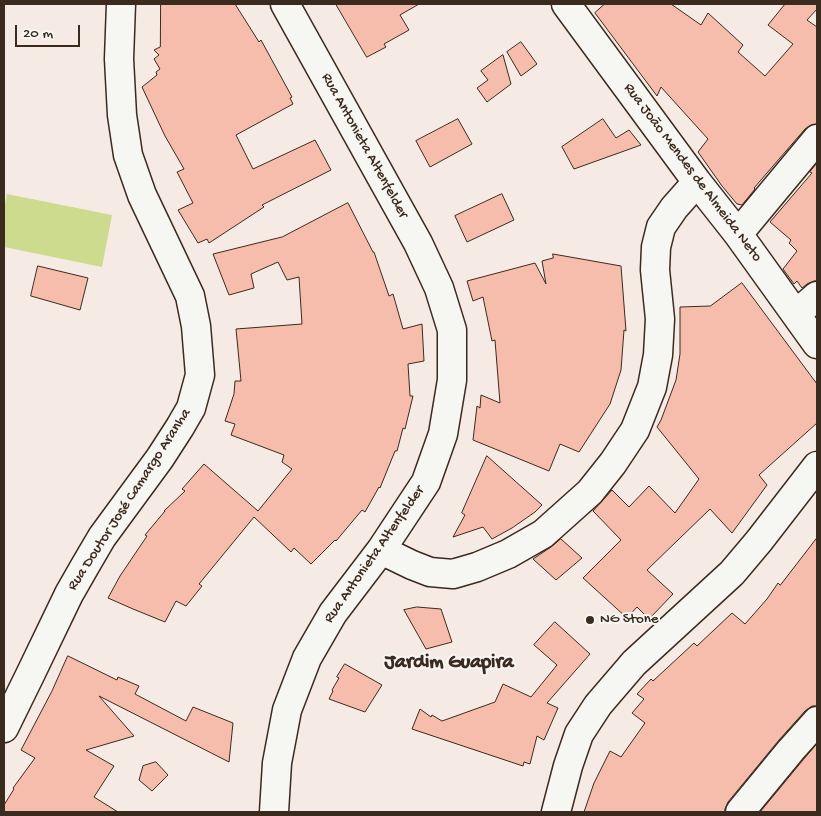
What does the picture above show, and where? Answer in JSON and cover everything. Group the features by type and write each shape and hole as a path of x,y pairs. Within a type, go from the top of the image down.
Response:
{"street":[{"name":"Rua Doutor José Camargo Aranha","path":"4,728 65,602 85,566 102,537 160,458 191,408 200,375 196,326 190,296 142,195 128,154 122,115 119,59 121,4"},
{"name":"Rua Antonieta Altenfelder","path":"274,812 277,763 286,710 307,658 333,613 381,550 426,482 443,434 452,380 452,330 439,288 418,243 285,4"},
{"name":"Rua João Mendes de Almeida Neto","path":"566,4 697,182 738,234 817,344"},
{"path":"738,234 817,139"},
{"path":"381,550 430,572 453,574 477,567 508,554 543,534 590,492 613,463 635,430 652,387 658,355 660,319 655,270 656,247 661,227 674,208 697,182"},
{"path":"796,314 817,296"},
{"path":"556,812 568,766 579,734 598,705 634,663 732,573 817,466"},
{"path":"740,812 817,721"}],"green space":[{"path":"7,194 112,215 102,267 4,247 4,210"}],"building":[{"path":"161,4 235,4 259,42 261,40 292,97 290,98 293,104 236,135 253,169 315,140 331,170 262,205 264,207 209,243 207,239 198,243 178,210 193,203 177,172 184,169 165,136 142,87 157,75 156,72 160,69 154,59 159,55 154,50 160,47"},
{"path":"336,4 419,4 400,15 409,30 384,44 386,47 367,57"},
{"path":"605,4 671,4 701,25 708,13 743,45 738,52 765,76 793,44 768,25 785,4 817,4 817,9 807,20 817,27 817,124 805,129 754,188 742,205 737,204 698,152 708,139 661,87 657,96 595,13"},
{"path":"521,42 537,64 521,76 507,52"},
{"path":"503,55 511,84 487,102 477,88 488,80 481,71"},
{"path":"458,119 472,144 430,167 416,141"},
{"path":"603,119 616,138 629,130 641,145 574,169 562,147"},
{"path":"817,163 817,281 807,284 802,288 797,281 794,284 783,269 797,251 789,243 791,240 770,222 812,173 810,172"},
{"path":"502,194 514,220 467,242 455,216"},
{"path":"348,203 374,252 389,296 393,294 403,329 422,324 424,361 408,364 410,396 413,396 405,429 403,428 397,451 395,451 380,488 365,512 362,510 336,541 311,564 294,548 291,552 254,517 199,584 202,586 186,606 176,601 165,622 108,598 120,576 147,536 145,535 164,511 185,491 182,489 204,464 258,511 292,469 282,462 284,455 231,435 235,424 225,421 234,394 235,381 241,381 236,329 302,324 299,277 287,280 278,262 251,274 254,288 229,295 213,254 282,237"},
{"path":"553,254 621,266 626,331 624,330 621,370 610,404 579,452 560,444 549,471 473,440 477,406 480,408 481,395 500,403 495,340 492,341 483,297 473,301 467,281 535,263 546,284 542,261 553,258"},
{"path":"38,266 88,278 80,310 31,296"},
{"path":"742,283 817,384 817,423 759,475 767,485 732,533 710,509 647,570 673,594 649,619 637,607 627,618 583,578 621,540 593,511 612,490 629,507 649,486 675,513 699,479 657,427 676,380 680,354 680,307 710,306"},
{"path":"487,456 542,505 512,528 492,539 483,527 453,537 465,515 462,513"},
{"path":"817,538 817,706 812,706 805,711 779,740 728,802 725,812 584,812 594,783 610,751 621,757 645,723 632,713 644,699 637,694 651,679 653,681 694,643 697,646 732,613 745,624 778,583 780,585"},
{"path":"561,539 582,558 556,580 533,559"},
{"path":"417,607 441,609 452,642 426,649 404,610"},
{"path":"555,622 590,654 547,703 558,708 544,740 537,736 530,764 524,762 523,766 412,729 420,709 431,717 432,715 442,721 495,702 503,684 531,697 557,665 534,645"},
{"path":"68,656 117,680 118,677 139,686 135,694 186,721 193,707 233,723 229,762 99,696 134,736 86,750 114,766 94,797 118,812 4,812 4,805 13,788 35,758 21,750"},
{"path":"345,664 382,685 365,712 329,699 339,678 337,677"},
{"path":"817,744 817,812 760,812 803,760"},
{"path":"156,762 168,775 152,791 139,780 143,766"}],"place":[{"name":"NG Stone","path":"590,620"}],"district":[{"name":"Jardim Guapira","path":"449,664"}]}
